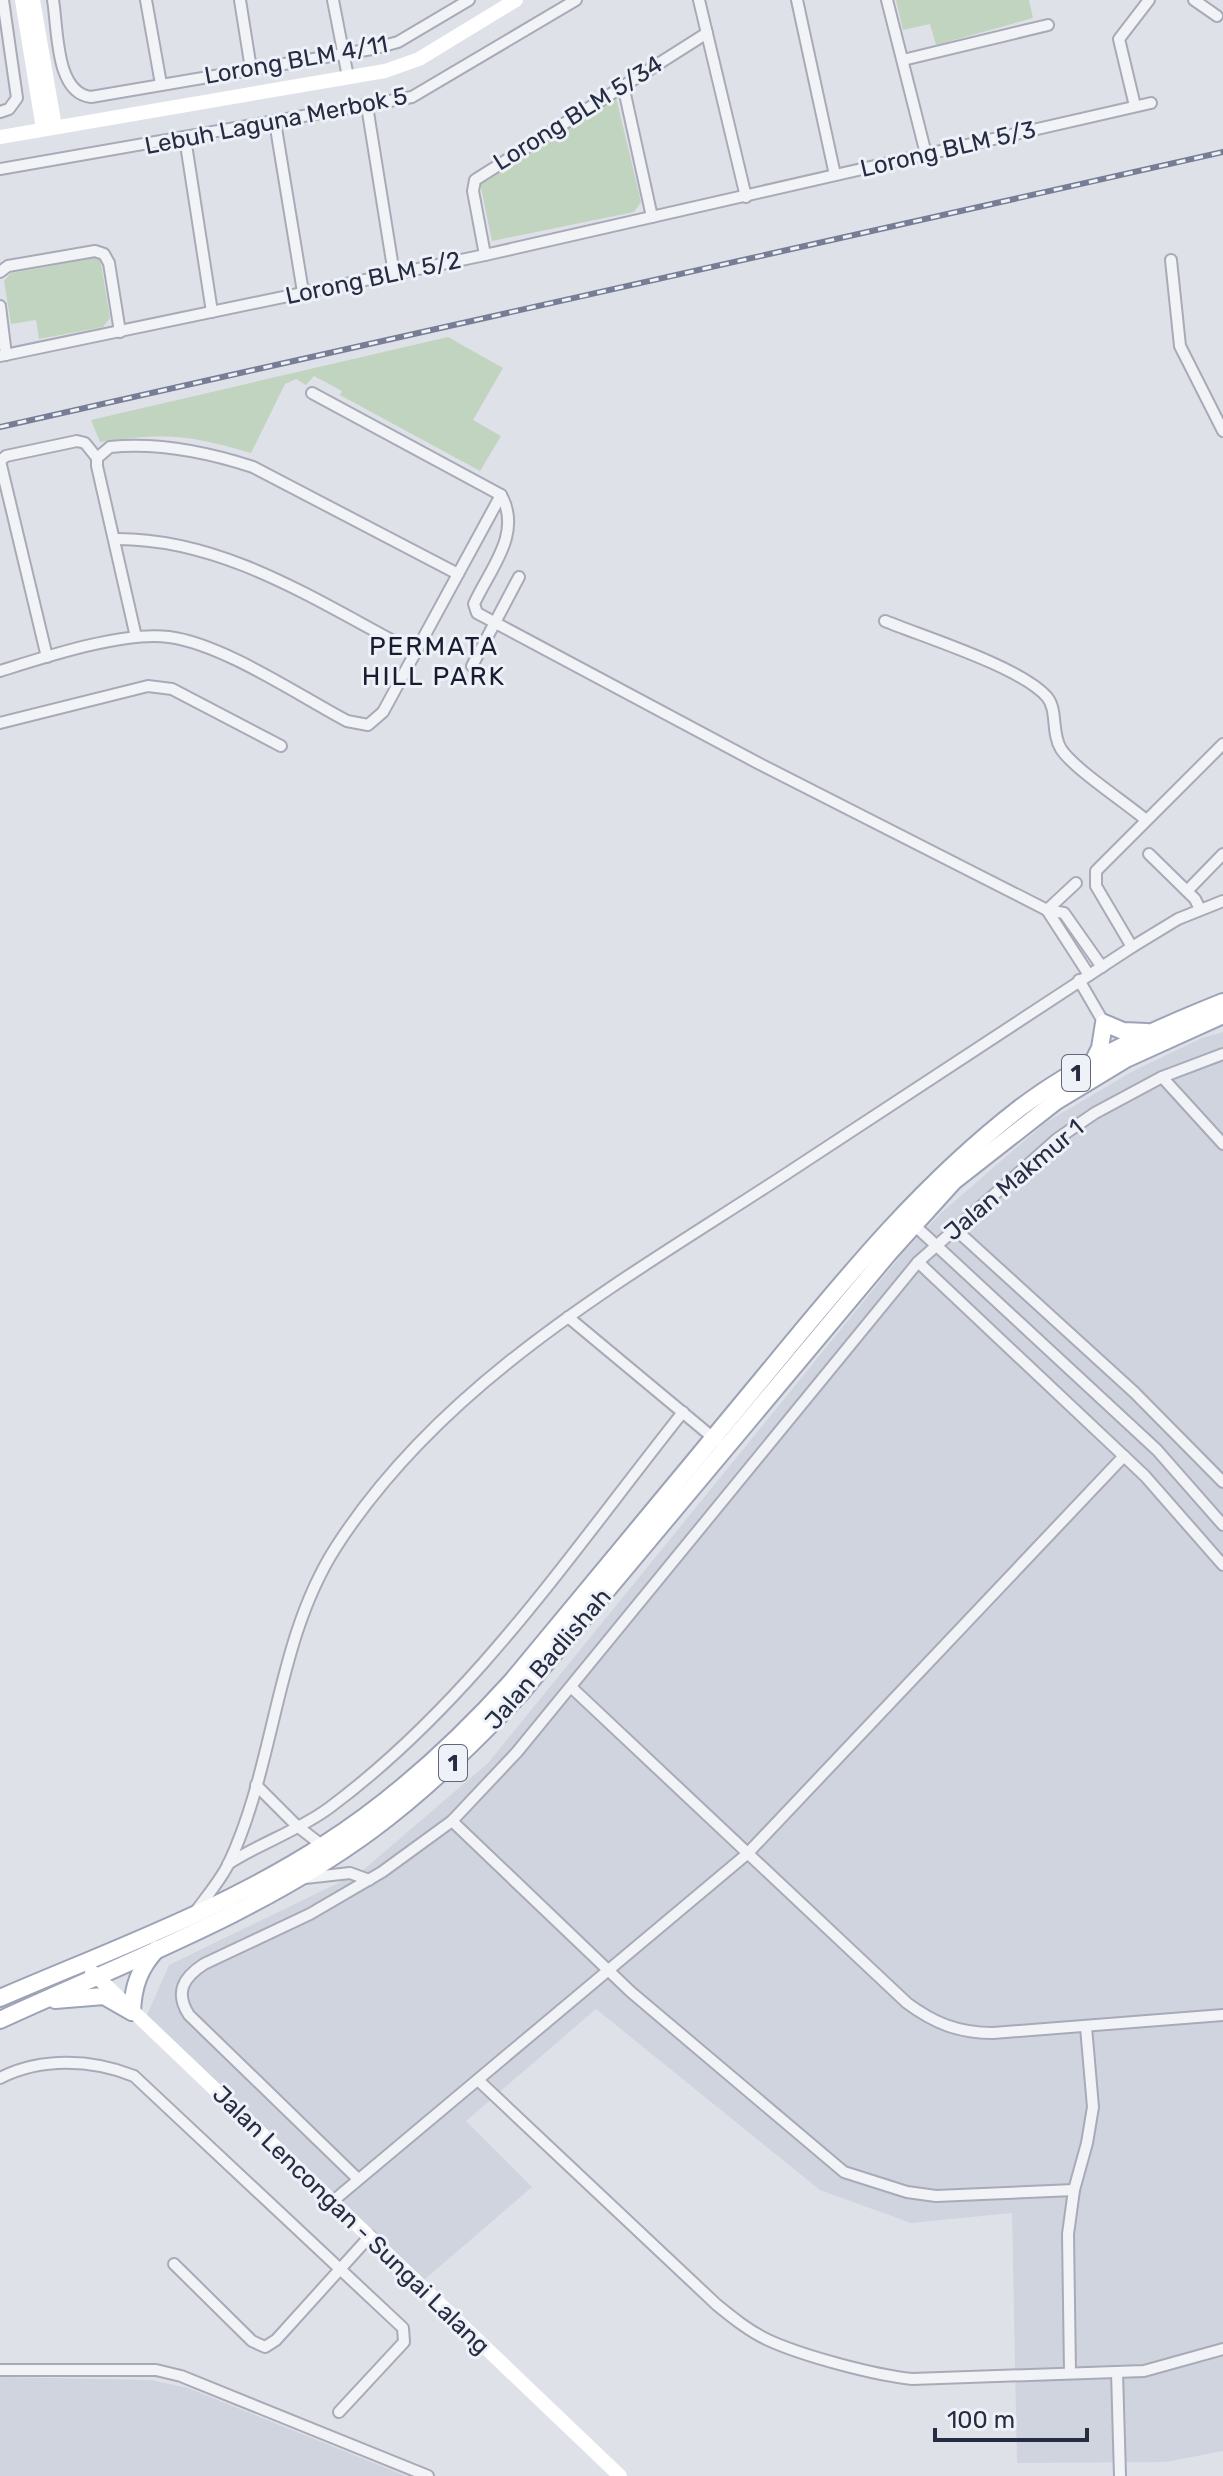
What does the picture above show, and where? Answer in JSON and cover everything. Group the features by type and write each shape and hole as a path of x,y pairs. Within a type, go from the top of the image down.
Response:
{"main road":[{"name":"1","path":"908,1218 945,1171 1023,1106 1093,1062 1149,1032 1223,1002"},
{"name":"1","path":"908,1218 1031,1117 1126,1059 1223,1015"},
{"path":"1093,1062 1100,1048 1104,1023 1123,1031 1149,1032"},
{"name":"Jalan Badlishah","path":"0,2020 292,1881 372,1829 470,1748 520,1694 720,1443 908,1218"},
{"name":"Jalan Badlishah","path":"0,1998 194,1914 323,1846 413,1779 462,1736 720,1443"},
{"path":"33,2004 104,1996 132,2012 138,1974 161,1945"}],"street":[{"path":"0,112 15,104 13,65 3,19 3,0"},
{"path":"22,0 49,128"},
{"path":"33,0 49,128"},
{"name":"Lorong BLM 4/11","path":"53,0 67,83 78,94 91,97 398,42 469,0"},
{"path":"146,0 161,84"},
{"path":"240,0 251,69"},
{"path":"333,0 348,77"},
{"name":"Lebuh Laguna Merbok 5","path":"0,137 385,71 419,59 516,0"},
{"name":"Lebuh Laguna Merbok 5","path":"0,169 412,97 434,87 576,0"},
{"path":"699,0 746,197"},
{"path":"797,0 835,175"},
{"path":"887,0 926,154"},
{"path":"1135,106 1119,39 1149,0"},
{"path":"1194,0 1217,16"},
{"path":"903,60 1048,25"},
{"name":"Lorong BLM 5/34","path":"485,255 473,191 475,180 707,33"},
{"path":"623,85 652,217"},
{"name":"Lorong BLM 5/3","path":"746,197 1151,103"},
{"path":"367,106 394,274"},
{"path":"275,122 303,292"},
{"path":"185,138 212,312"},
{"name":"Lorong BLM 5/2","path":"3,356 746,197"},
{"path":"0,272 8,266 95,251 104,254 109,263 120,332"},
{"path":"1171,260 1180,346 1223,431"},
{"path":"0,306 3,356"},
{"path":"312,393 501,495 509,517 508,534 474,604 477,613 1047,910 1064,913 1102,967"},
{"path":"47,657 0,461 6,456 77,441 85,443 97,458 136,637"},
{"path":"97,458 110,447 135,446 224,457 295,487 458,574"},
{"path":"0,671 136,637 170,637 200,644 357,725 376,722 501,495"},
{"path":"115,539 183,544 232,560 416,653"},
{"path":"472,666 519,577"},
{"path":"885,621 1022,678 1046,695 1052,705 1053,726 1062,749 1146,820"},
{"path":"0,723 148,686 172,689 281,746"},
{"path":"1132,947 1105,905 1096,886 1095,874 1223,744"},
{"path":"1149,854 1187,891 1200,909"},
{"path":"1187,891 1223,854"},
{"path":"1047,910 1076,883"},
{"path":"194,1914 228,1864 256,1785 306,1611 336,1549 379,1490 435,1428 517,1355 568,1317 1132,947 1200,909 1223,901"},
{"path":"1047,910 1084,978 1104,1023"},
{"name":"Jalan Makmur 1","path":"358,2179 189,2015 182,2004 181,1988 190,1973 369,1880 452,1821 571,1687 754,1458 935,1245 1057,1139 1162,1077 1223,1054"},
{"path":"1162,1077 1223,1144"},
{"path":"908,1218 1157,1450 1223,1525"},
{"path":"954,1228 1134,1392 1223,1482"},
{"path":"918,1262 1124,1456 1223,1565"},
{"path":"568,1317 720,1443"},
{"path":"228,1864 323,1812 377,1768 460,1691 683,1412"},
{"path":"333,2201 747,1854 1124,1456"},
{"path":"571,1687 907,2003 937,2023 972,2033 1223,2015"},
{"path":"256,1785 297,1826 323,1846"},
{"path":"452,1821 610,1971 830,2161 859,2179 936,2196 1074,2190"},
{"path":"292,1881 326,1873 350,1873 369,1880"},
{"name":"Jalan Lencongan - Sungai Lalang","path":"84,1962 132,2012 620,2476"},
{"path":"1070,2372 1068,2234 1074,2190 1093,2107 1086,2027"},
{"path":"0,2078 27,2065 44,2062 134,2076 403,2328 406,2336 339,2412"},
{"path":"479,2081 717,2305 768,2340 892,2377 1144,2371 1223,2349"},
{"path":"174,2264 252,2341 265,2347 276,2340 370,2236"},
{"path":"0,2370 156,2370 181,2376 428,2476"},
{"path":"1117,2372 1120,2476"}],"shaded area":[{"path":"1223,1032 1223,2451 1165,2462 1017,2463 1012,2213 911,2223 820,2190 596,2009 466,2121 532,2187 417,2286 144,2022 169,1965 361,1872 488,1763 902,1254 941,1213 1045,1123 1133,1071 1202,1038"},
{"path":"0,2377 151,2380 188,2388 406,2476 0,2476"}],"green space":[{"path":"896,0 1029,0 1033,18 936,45 930,24 903,30"},
{"path":"616,97 641,202 634,212 492,241 480,183"},
{"path":"100,257 110,318 103,327 39,339 36,320 11,324 4,281 11,273"},
{"path":"448,337 503,368 473,420 501,436 480,471 340,395 342,391 314,376 306,385 296,379 285,384 251,453 176,437 100,442 91,420"}],"railway":[{"path":"0,427 1223,152"}],"district":[{"name":"PERMATA HILL PARK","path":"434,661"}]}
